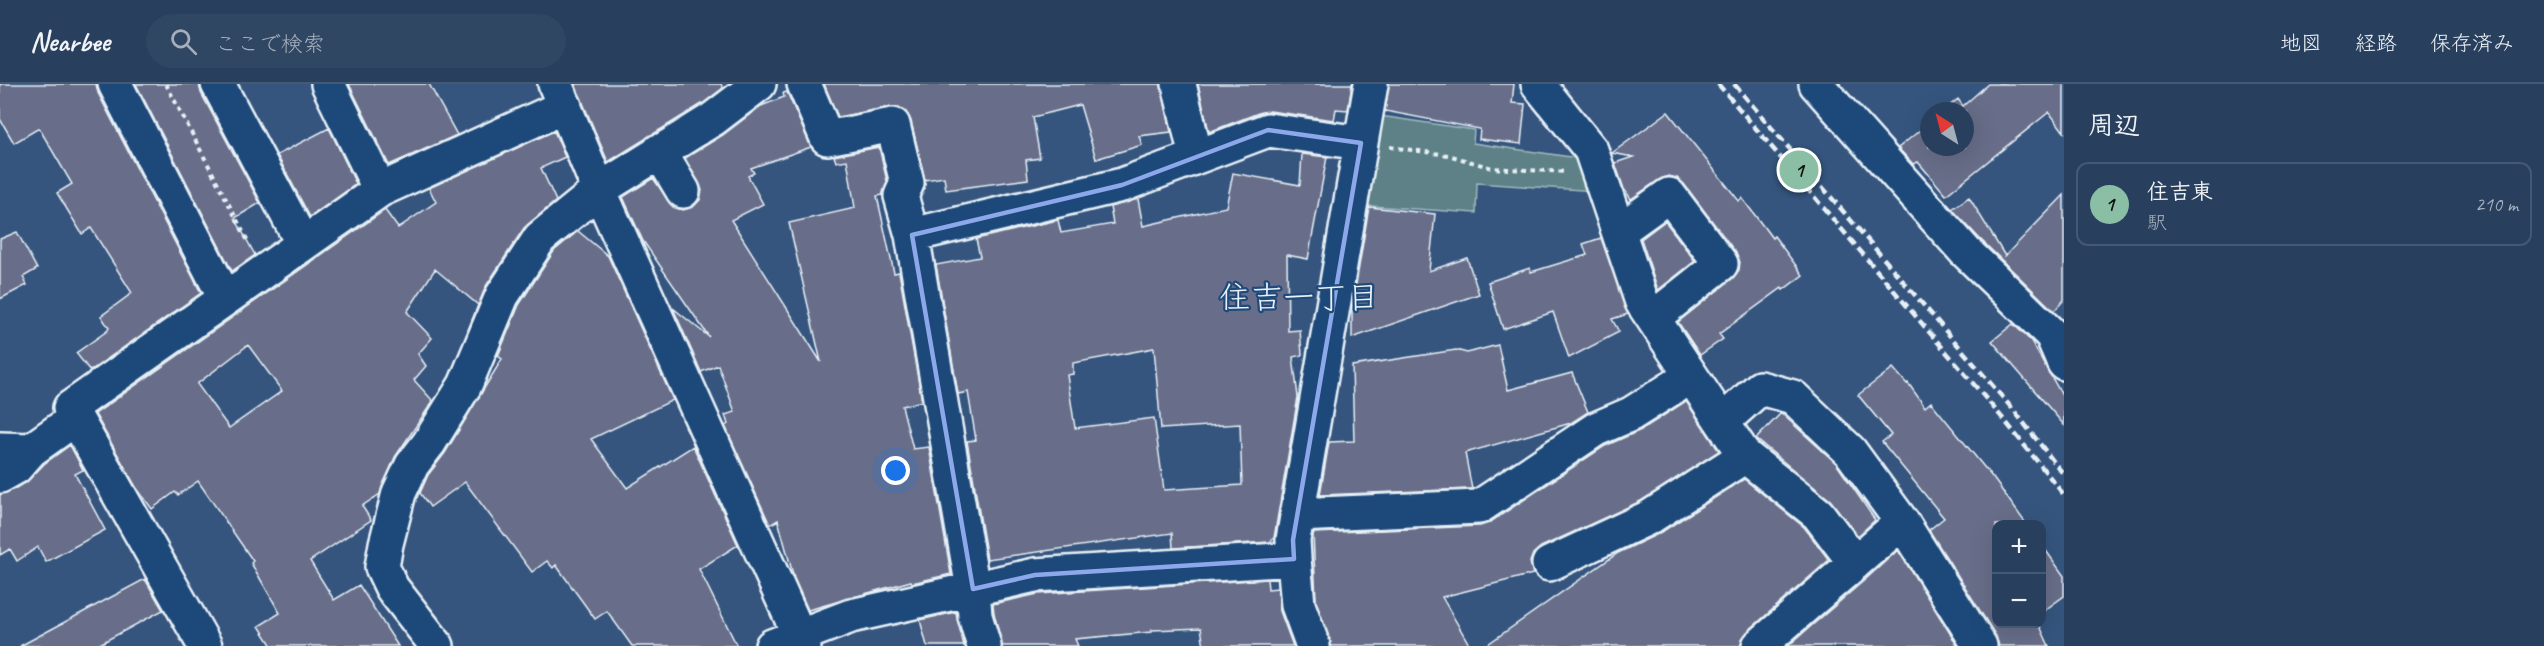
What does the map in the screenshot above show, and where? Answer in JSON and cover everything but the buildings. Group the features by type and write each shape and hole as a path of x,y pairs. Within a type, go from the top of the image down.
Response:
{"street":[{"path":"115,84 225,298"},
{"path":"219,84 303,244"},
{"path":"328,84 380,190"},
{"path":"437,646 392,588 382,567 390,518 412,465 465,385 502,296 540,238 599,190 713,119 759,84"},
{"path":"804,84 827,138 893,125 907,183 902,196 912,235 973,589 975,616 984,646"},
{"path":"1179,84 1196,157"},
{"path":"1313,646 1298,605 1293,540 1371,84"},
{"path":"1538,84 1592,150 1642,302 1745,456 1818,514 1855,563"},
{"path":"1816,84 1965,250 2060,341"},
{"path":"205,646 70,408 380,190 560,95 792,642 851,616 1035,575 1294,559"},
{"path":"912,235 1122,185 1268,130 1361,143"},
{"path":"660,151 683,191"},
{"path":"1619,231 1669,195 1721,264 1653,318"},
{"path":"1297,515 1479,507 1596,429 1631,414 1691,376"},
{"path":"1722,422 1761,388 1793,397 1850,451 1902,522 1980,646"},
{"path":"0,477 16,467 16,449 76,418"},
{"path":"1549,564 1650,517 1745,456"},
{"path":"1759,646 1902,522"}],"path":[{"path":"166,84 264,271"},
{"path":"1361,143 1449,155 1492,168 1599,173"}],"highlighted area":[{"path":"1268,130 1361,143 1293,540 1294,559 1035,575 973,589 912,235 1122,185"}],"green space":[{"path":"1380,116 1474,130 1473,143 1584,159 1596,191 1477,183 1476,213 1357,205"}],"railway":[{"path":"1718,84 2005,421 2064,495"},
{"path":"1734,84 2016,413 2064,475"}],"place":[{"name":"住吉東","path":"1799,170"}],"district":[{"name":"住吉一丁目","path":"1299,297"}]}
